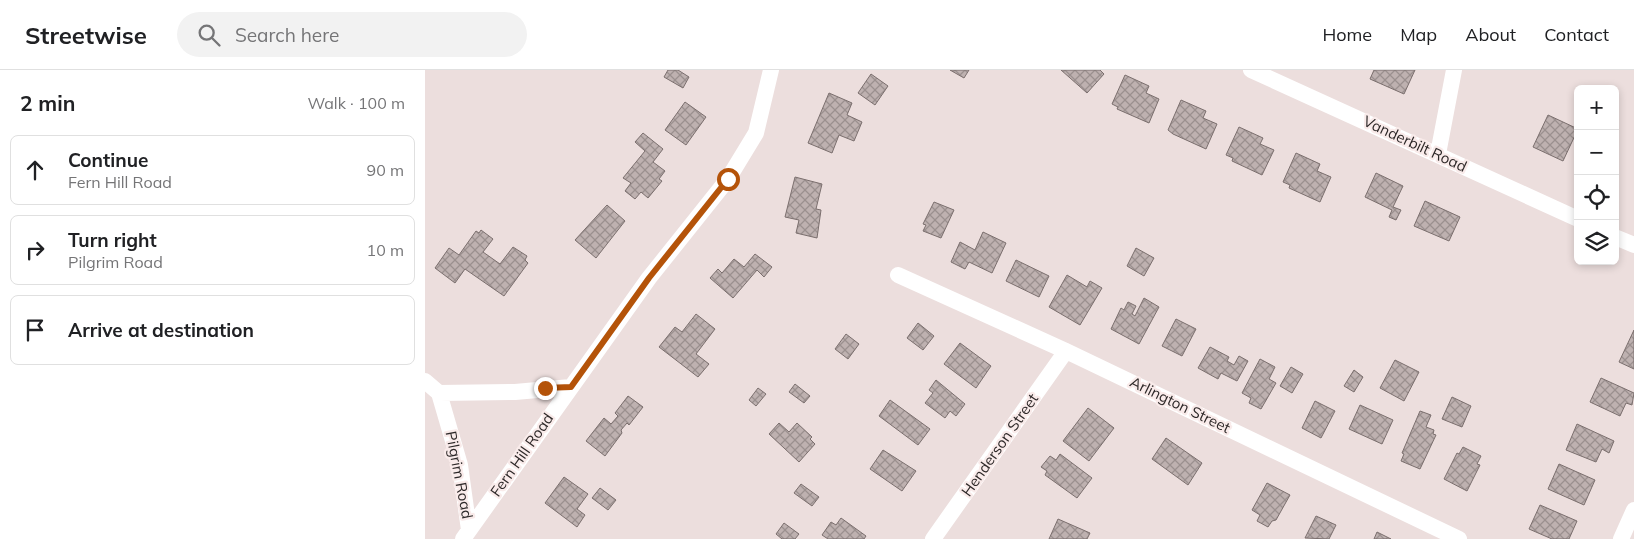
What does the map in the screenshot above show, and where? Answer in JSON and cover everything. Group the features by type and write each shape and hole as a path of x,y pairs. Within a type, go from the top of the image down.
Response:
{"street":[{"name":"Fern Hill Road","path":"466,534 649,278 728,179 756,132 771,70"},
{"name":"Vanderbilt Road","path":"1251,70 1574,217"},
{"path":"1438,154 1454,70"},
{"path":"1619,239 1634,245"},
{"name":"Arlington Street","path":"898,275 1067,351 1459,539"},
{"name":"Henderson Street","path":"933,539 1067,351"},
{"path":"425,381 439,393 515,392 571,387"},
{"name":"Pilgrim Road","path":"439,393 460,464 466,534"},
{"path":"1621,539 1634,510"}],"building":[{"path":"668,70 678,70 689,77 683,88 664,77"},
{"path":"950,70 969,70 964,78"},
{"path":"1061,70 1100,70 1104,74 1087,93"},
{"path":"1374,70 1415,70 1404,94 1370,79"},
{"path":"871,74 888,86 875,105 858,93"},
{"path":"1125,75 1149,86 1146,93 1159,99 1149,123 1117,109 1118,107 1112,104"},
{"path":"829,93 852,103 847,115 862,122 854,141 839,135 832,153 808,143"},
{"path":"1181,100 1206,111 1203,118 1217,124 1206,149 1168,130"},
{"path":"685,102 706,117 686,145 665,130"},
{"path":"1548,115 1574,127 1574,138 1563,161 1533,147"},
{"path":"1239,127 1263,138 1260,144 1274,150 1262,175 1232,161 1233,158 1226,155"},
{"path":"643,133 663,149 653,162 665,171 659,179 662,181 648,198 641,192 635,199 625,191 631,183 623,178 645,151 635,142"},
{"path":"1296,153 1320,164 1317,171 1331,177 1320,202 1289,188 1290,185 1283,182"},
{"path":"1376,173 1403,186 1393,207 1401,210 1396,220 1389,217 1392,210 1365,197"},
{"path":"795,177 822,184 816,209 821,210 817,238 796,233 799,220 785,217"},
{"path":"1425,201 1460,217 1449,241 1414,226"},
{"path":"934,202 954,210 941,238 923,231 926,225 923,224"},
{"path":"607,205 625,221 596,258 575,240"},
{"path":"481,230 493,239 483,252 500,264 513,247 527,256 525,260 528,263 504,296 465,269 455,283 435,268 449,248 459,255 476,231 479,233"},
{"path":"983,232 1006,243 992,273 969,262 965,269 951,262 960,242 975,250"},
{"path":"1136,248 1154,258 1144,276 1127,266"},
{"path":"755,254 772,267 764,277 757,270 733,298 710,278 718,269 722,273 734,259 744,267"},
{"path":"1016,260 1049,276 1039,297 1006,281"},
{"path":"1067,275 1087,287 1090,281 1102,288 1080,325 1049,307"},
{"path":"1144,298 1159,307 1139,344 1111,329 1121,308 1124,310 1128,302 1136,306 1132,314 1135,316"},
{"path":"696,314 715,329 696,354 709,364 698,377 659,347 675,327 682,332"},
{"path":"1176,319 1196,329 1182,356 1162,346"},
{"path":"918,323 934,336 923,350 907,338"},
{"path":"1634,330 1634,369 1619,362"},
{"path":"846,334 859,344 848,359 835,349"},
{"path":"960,343 991,366 976,388 944,364"},
{"path":"1210,347 1229,357 1227,361 1234,365 1239,356 1248,361 1237,381 1221,373 1218,379 1198,368"},
{"path":"1260,359 1275,367 1269,379 1276,383 1261,409 1249,403 1251,398 1242,393"},
{"path":"1395,360 1419,372 1404,401 1380,388"},
{"path":"1291,367 1303,374 1292,393 1280,386"},
{"path":"1354,370 1363,377 1354,392 1344,386"},
{"path":"1601,378 1634,393 1632,405 1626,403 1620,416 1590,402"},
{"path":"936,380 965,404 956,416 950,411 945,418 925,403 933,393 929,390"},
{"path":"795,384 810,396 804,403 789,392"},
{"path":"758,388 766,394 756,406 749,400"},
{"path":"628,396 643,407 629,425 627,423 621,430 622,433 605,456 586,441 604,418 611,424 618,416 615,413"},
{"path":"1452,397 1471,406 1462,427 1442,419"},
{"path":"890,400 930,429 918,445 879,416"},
{"path":"1315,401 1335,411 1321,438 1302,428"},
{"path":"1360,405 1393,420 1382,444 1349,429"},
{"path":"1088,408 1114,428 1089,461 1063,441"},
{"path":"1420,411 1431,415 1426,427 1434,430 1433,434 1436,435 1420,469 1401,461 1404,454 1402,453"},
{"path":"779,423 789,432 797,423 812,437 810,439 815,444 799,462 769,434"},
{"path":"1577,424 1614,441 1609,453 1602,449 1596,462 1566,450"},
{"path":"1166,438 1202,463 1188,485 1152,459"},
{"path":"1463,447 1481,456 1477,464 1480,465 1467,491 1444,479 1457,453 1459,454"},
{"path":"883,450 916,471 902,491 870,469"},
{"path":"1060,454 1092,478 1077,498 1045,475 1047,471 1041,467 1050,456 1056,460"},
{"path":"1559,464 1595,480 1584,505 1548,489"},
{"path":"564,477 588,494 577,509 585,515 577,527 545,503"},
{"path":"1267,483 1290,495 1276,520 1272,521 1268,527 1257,521 1260,515 1252,510"},
{"path":"801,484 819,497 812,506 794,493"},
{"path":"600,488 616,500 608,510 592,498"},
{"path":"1540,505 1577,521 1569,539 1552,539 1529,529"},
{"path":"1316,516 1336,525 1329,539 1305,538"},
{"path":"841,518 866,536 864,539 828,539 822,535 831,522 836,525"},
{"path":"1058,519 1090,533 1087,539 1049,539"},
{"path":"784,523 799,534 795,539 782,539 776,534"},
{"path":"1377,532 1391,539 1374,539"}],"route":[{"path":"545,388 571,387 649,278 728,179"}]}
